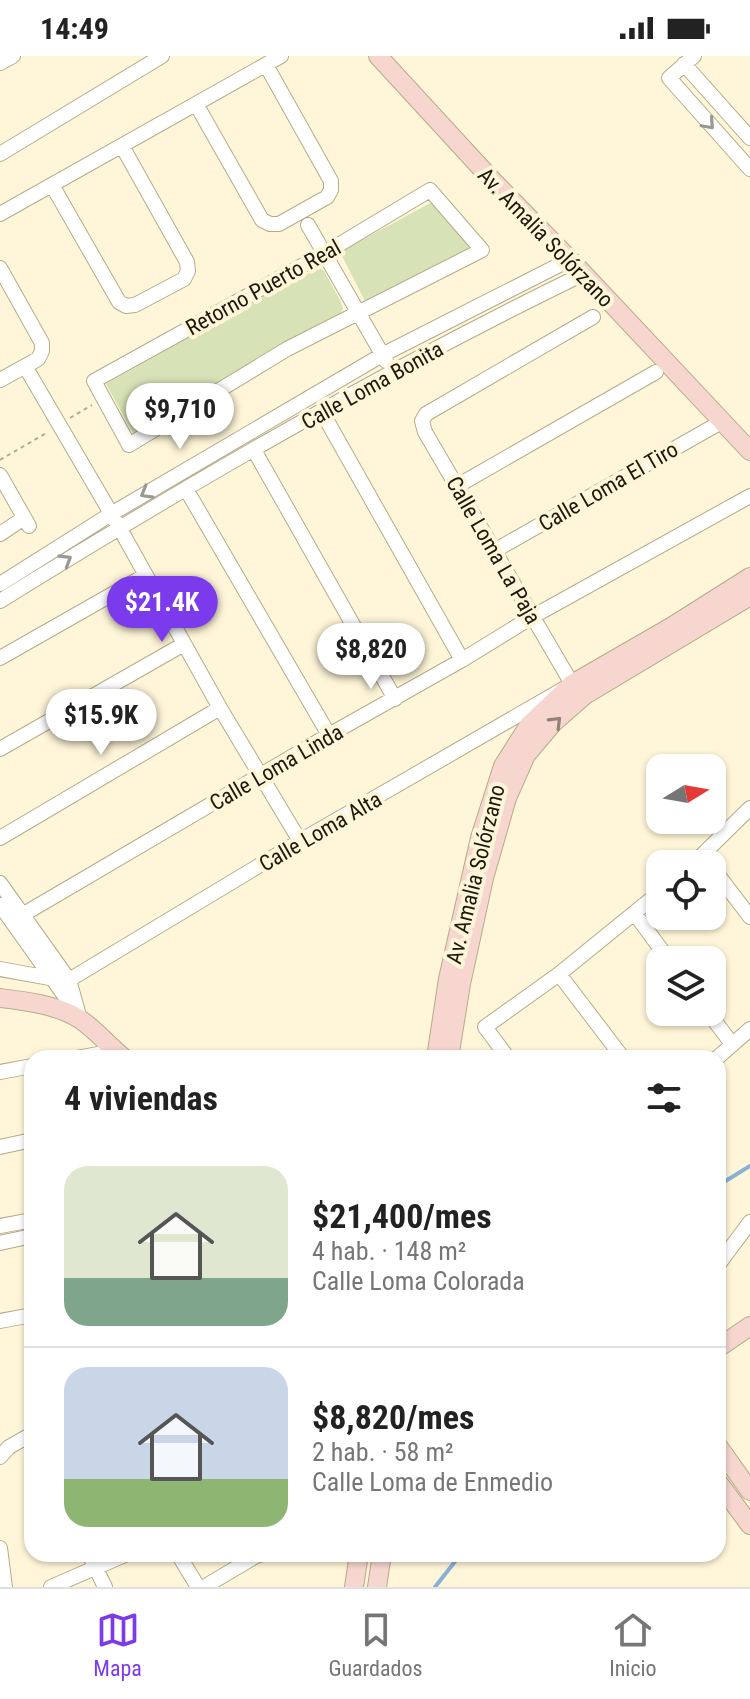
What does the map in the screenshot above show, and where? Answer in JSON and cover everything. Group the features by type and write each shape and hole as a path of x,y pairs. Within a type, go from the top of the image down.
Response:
{"main road":[{"name":"Av. Amalia Solórzano","path":"378,56 750,451"},
{"name":"Av. Amalia Solórzano","path":"394,56 429,97 750,436"},
{"name":"Av. Amalia Solórzano","path":"437,1050 448,979 477,852 503,766 529,725 572,684 750,577"},
{"name":"Av. Amalia Solórzano","path":"450,1050 484,878 507,798 526,755 553,723 585,695 750,596"},
{"path":"0,998 28,1001 80,1019 115,1050"},
{"path":"726,1343 749,1329"},
{"path":"726,1457 750,1491"},
{"path":"726,1493 750,1525"},
{"path":"354,1587 358,1562"},
{"path":"377,1587 381,1562"}],"street":[{"path":"0,63 13,56"},
{"path":"0,154 162,56"},
{"path":"0,214 281,56"},
{"path":"750,138 745,122 689,60 669,78 750,169"},
{"path":"196,104 262,220 279,224 327,197 331,181 266,65"},
{"path":"52,185 119,302 126,306 135,305 184,279 188,271 187,262 122,146"},
{"name":"Retorno Puerto Real","path":"430,190 482,250 287,349 129,445 94,381 325,253 430,190"},
{"path":"308,225 392,372"},
{"name":"Calle Loma Bonita","path":"0,584 111,514 382,355 569,260"},
{"path":"0,268 42,343 38,359 0,380"},
{"name":"Calle Loma Bonita","path":"0,601 119,527 392,372 583,274"},
{"name":"Calle Loma La Paja","path":"572,684 425,432 422,421 426,414 593,317"},
{"path":"457,486 656,372"},
{"path":"29,373 220,708 300,841"},
{"path":"322,412 462,660"},
{"name":"Calle Loma El Tiro","path":"494,551 723,421"},
{"path":"254,450 395,699"},
{"path":"0,475 26,522 0,534"},
{"path":"186,489 329,735"},
{"name":"Calle Loma Linda","path":"18,917 532,617 750,496"},
{"path":"0,658 146,575"},
{"path":"0,749 184,644"},
{"name":"Calle Loma Alta","path":"69,980 300,841 572,684"},
{"path":"0,838 220,708"},
{"path":"715,850 750,808"},
{"path":"0,883 52,979 80,1019"},
{"path":"726,889 750,917"},
{"path":"502,1050 485,1027 559,974 646,904"},
{"path":"0,905 18,917 69,980 80,1019"},
{"path":"635,914 659,946"},
{"path":"0,969 69,980"},
{"path":"559,974 617,1050"},
{"path":"718,1026 732,1044"},
{"path":"726,1050 750,1029"},
{"path":"0,1072 24,1068"},
{"path":"0,1147 24,1142"},
{"path":"0,1226 24,1222"},
{"path":"726,1254 750,1222"},
{"path":"0,1243 24,1238"},
{"path":"0,1321 24,1316"},
{"path":"0,1456 9,1447 24,1442"},
{"path":"0,1548 5,1587"},
{"path":"51,1587 90,1562"},
{"path":"94,1562 105,1587"},
{"path":"183,1562 198,1587"},
{"path":"204,1587 246,1562"}],"green space":[{"path":"434,201 474,247 366,303 340,252"},
{"path":"320,268 341,302 343,309 340,314 283,343 135,437 106,384 271,291"}],"waterway":[{"path":"726,1181 750,1166"},
{"path":"435,1587 455,1562"}]}
